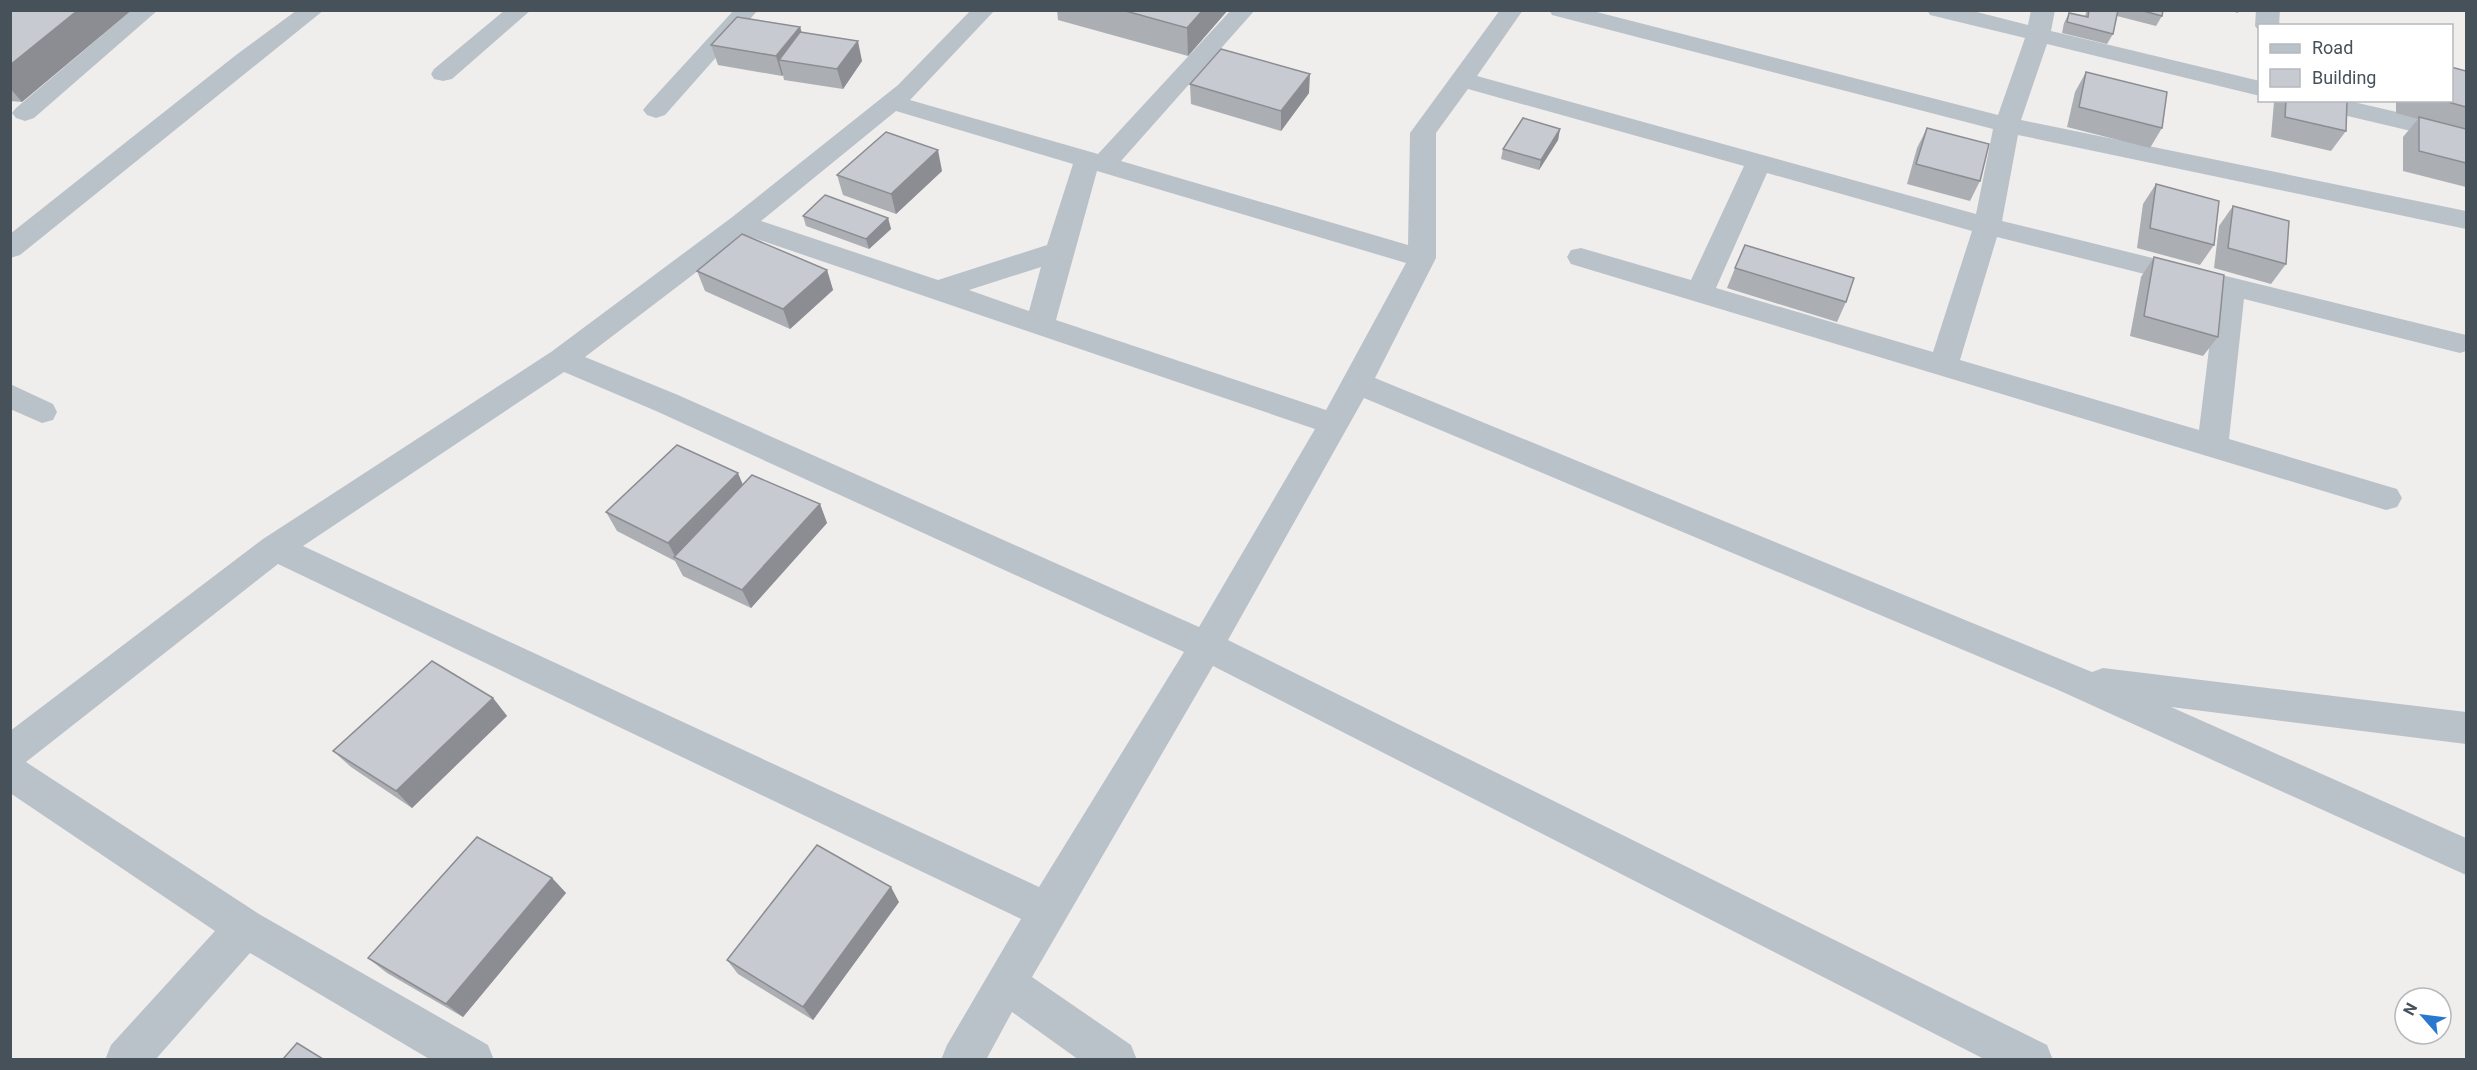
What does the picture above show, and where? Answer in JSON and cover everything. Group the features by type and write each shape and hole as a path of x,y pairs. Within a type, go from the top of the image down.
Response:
{"street":[{"path":"25,113 147,10"},
{"path":"10,249 245,60 313,10"},
{"path":"443,74 520,10"},
{"path":"656,110 747,10"},
{"path":"10,753 275,548 562,359 741,224 907,90 984,10"},
{"path":"1040,325 1059,251 1096,162 1244,10"},
{"path":"962,1059 1047,911 1206,646 1357,383 1422,258 1423,133 1512,10"},
{"path":"1560,10 2007,125 2466,220"},
{"path":"1938,10 2041,23 2258,89"},
{"path":"1944,365 1986,226 2007,125 2041,23"},
{"path":"1461,79 1986,226 2460,343"},
{"path":"892,102 1422,258"},
{"path":"2319,102 2466,136"},
{"path":"1700,292 1759,162"},
{"path":"741,224 1334,424"},
{"path":"939,290 1059,251"},
{"path":"1581,257 2386,498"},
{"path":"2213,446 2231,285"},
{"path":"562,359 688,413 1206,646 2032,1059"},
{"path":"1357,383 2069,678 2466,857"},
{"path":"10,395 42,412"},
{"path":"275,548 1047,911"},
{"path":"2069,678 2466,728"},
{"path":"10,772 245,928 473,1059"},
{"path":"126,1059 245,928"},
{"path":"1006,983 1116,1059"}],"building":[{"path":"10,10 78,10 10,65"},
{"path":"1122,10 1203,10 1187,28"},
{"path":"2089,10 2118,10 2113,34 2067,22 2069,13 2088,17"},
{"path":"2140,10 2163,10 2162,16"},
{"path":"737,17 800,27 776,56 711,45"},
{"path":"800,32 858,41 837,69 779,60"},
{"path":"1221,49 1310,74 1281,111 1190,84"},
{"path":"2453,68 2466,71 2466,107 2448,102 2453,102"},
{"path":"2086,72 2167,92 2162,128 2079,107"},
{"path":"2286,102 2347,102 2346,131 2285,117"},
{"path":"2419,117 2466,129 2466,163 2419,151"},
{"path":"1523,118 1560,129 1541,160 1503,149"},
{"path":"1927,128 1989,144 1980,181 1916,164"},
{"path":"886,132 938,150 891,194 837,175"},
{"path":"2156,184 2219,201 2214,245 2150,228"},
{"path":"825,195 888,218 866,239 803,216"},
{"path":"2233,206 2289,221 2286,264 2228,248"},
{"path":"742,234 827,270 783,309 697,271"},
{"path":"1745,245 1854,278 1846,302 1735,268"},
{"path":"2154,257 2224,275 2218,337 2144,316"},
{"path":"677,445 738,473 668,543 606,512"},
{"path":"752,475 820,504 742,590 674,557"},
{"path":"432,661 493,698 396,791 333,751"},
{"path":"477,837 552,878 446,1004 368,958"},
{"path":"817,845 891,887 803,1007 727,960"},
{"path":"297,1043 323,1059 283,1059"}]}
